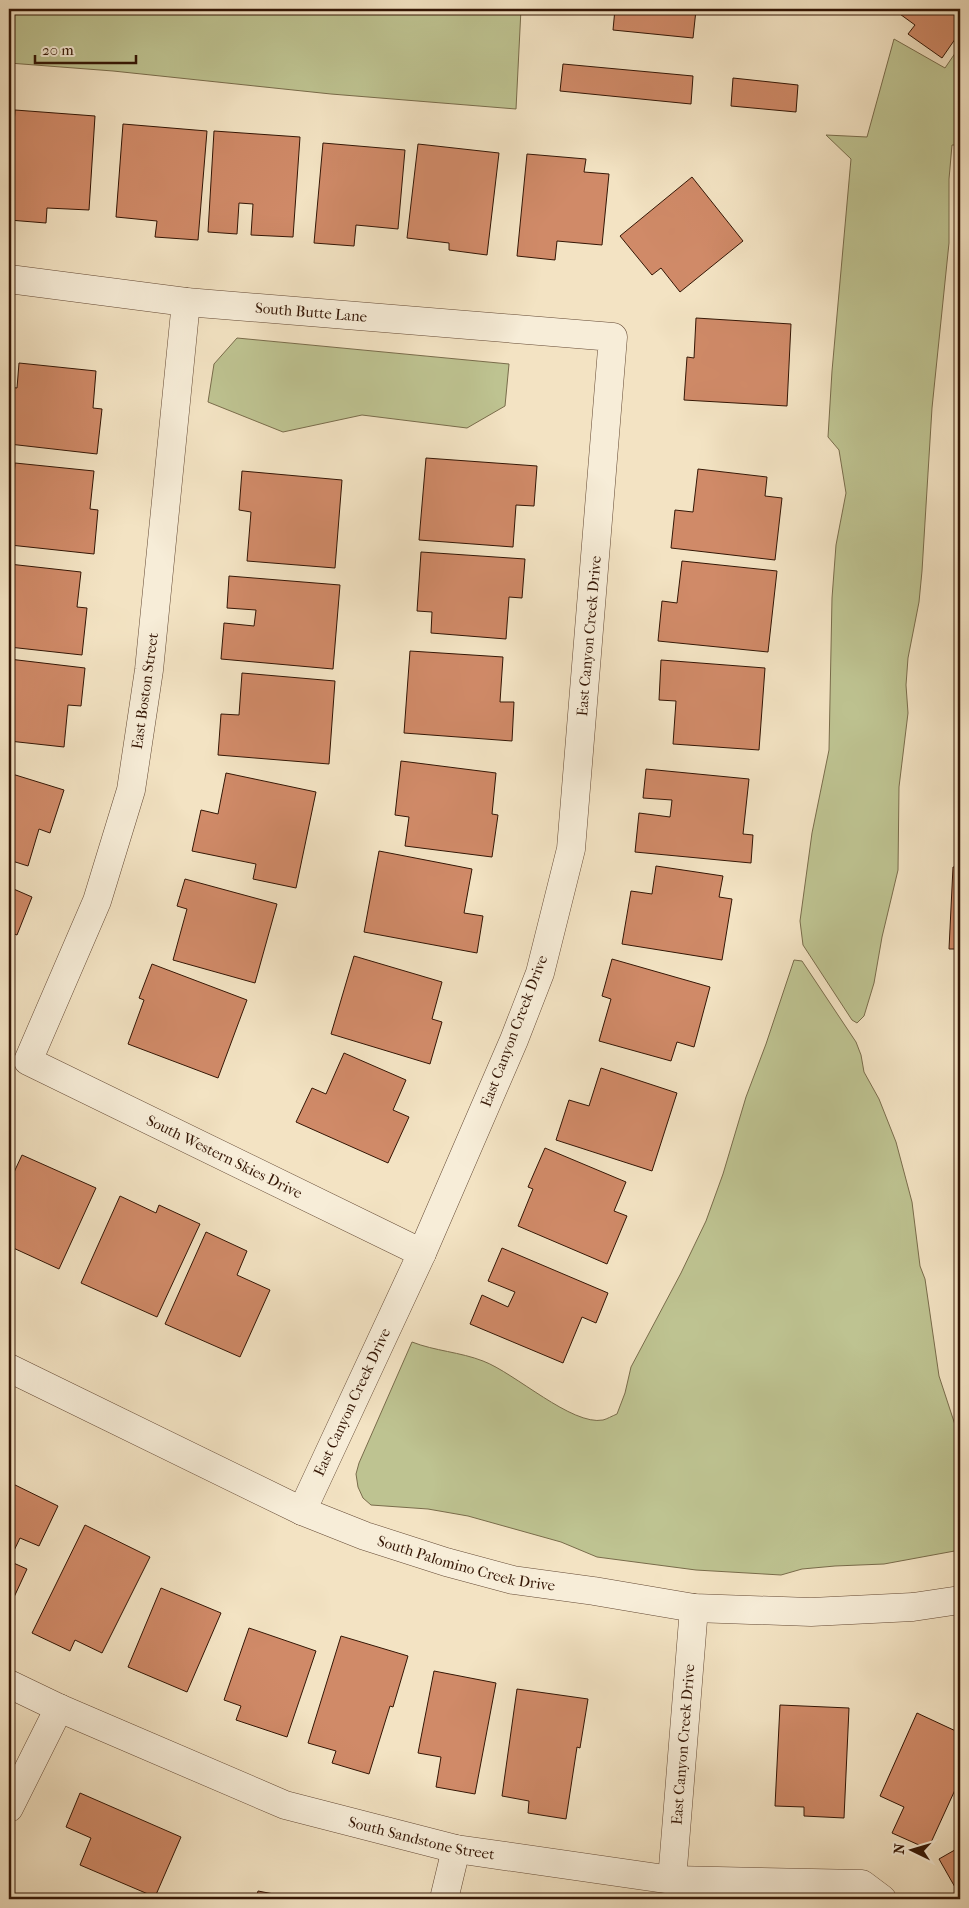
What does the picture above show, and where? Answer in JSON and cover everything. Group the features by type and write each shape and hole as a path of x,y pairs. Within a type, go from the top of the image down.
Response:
{"street":[{"name":"South Butte Lane","path":"9,279 186,302 614,337"},
{"name":"East Boston Street","path":"28,1061 97,901 131,790 150,670 186,302"},
{"name":"East Canyon Creek Drive","path":"302,1510 422,1253 514,1040 540,973 572,849 614,337"},
{"name":"South Western Skies Drive","path":"28,1061 422,1253"},
{"name":"South Palomino Creek Drive","path":"9,1368 302,1510 365,1536 446,1562 513,1580 594,1591 694,1608 811,1612 913,1607 960,1600"},
{"name":"East Canyon Creek Drive","path":"672,1880 694,1608"},
{"name":"South Sandstone Street","path":"9,1684 59,1708 285,1804 456,1849 672,1880 872,1892"},
{"path":"9,1808 59,1708"},
{"path":"444,1899 456,1849"}],"green space":[{"path":"9,9 521,9 516,109 331,94 113,71 9,63"},
{"path":"894,39 945,68 960,46 960,145 952,145 949,179 949,243 932,408 922,571 919,602 908,658 906,685 908,713 899,787 898,870 882,937 874,983 864,1016 857,1023 852,1020 803,945 800,921 812,833 829,750 832,598 836,545 846,493 839,450 828,437 851,159 826,135 867,137"},
{"path":"237,338 509,364 505,406 467,428 362,415 283,432 208,402 214,364"},
{"path":"794,960 802,961 856,1042 864,1072 879,1099 896,1142 912,1202 920,1266 925,1279 939,1376 960,1440 960,1550 884,1564 802,1569 781,1575 696,1570 597,1557 561,1542 468,1516 428,1509 371,1505 363,1498 358,1487 356,1474 359,1463 412,1342 483,1361 496,1367 560,1407 590,1420 603,1420 617,1414 625,1393 631,1367 681,1273 706,1221 723,1174 746,1097"}],"building":[{"path":"615,9 721,9 721,13 696,10 693,38 613,30"},
{"path":"893,9 960,9 960,32 942,58 908,34 915,25"},
{"path":"563,64 693,76 691,104 560,91"},
{"path":"733,78 798,85 796,112 731,106"},
{"path":"15,110 95,116 89,210 47,208 46,223 9,220"},
{"path":"123,124 207,131 198,240 155,237 157,221 116,217"},
{"path":"214,131 300,137 293,237 251,235 253,204 239,203 237,234 208,232"},
{"path":"323,143 405,150 398,229 356,225 354,246 314,243"},
{"path":"418,144 499,153 487,255 449,250 449,243 407,238"},
{"path":"527,154 586,159 584,172 609,174 602,245 557,241 555,260 517,256"},
{"path":"692,177 743,241 680,292 661,268 652,275 620,236"},
{"path":"696,318 791,324 787,406 684,400 687,357 694,358"},
{"path":"19,363 96,371 93,408 102,409 97,454 9,444 9,387 17,388"},
{"path":"426,458 537,466 534,506 516,505 513,547 419,540"},
{"path":"15,463 94,471 90,509 98,510 94,554 10,545 13,518 9,517 9,488 13,488"},
{"path":"698,469 767,477 765,496 782,498 775,560 671,548 675,510 693,512"},
{"path":"242,471 342,480 335,568 247,561 251,512 239,510"},
{"path":"421,552 525,559 522,598 509,597 506,639 431,633 432,612 417,611"},
{"path":"682,561 777,571 768,652 658,641 662,601 677,603"},
{"path":"9,564 81,572 77,607 87,608 82,655 9,647"},
{"path":"229,576 340,585 333,669 221,659 224,623 254,626 256,610 227,608"},
{"path":"410,651 503,657 500,702 514,702 512,741 404,733"},
{"path":"9,659 85,668 81,706 68,705 64,747 9,741"},
{"path":"661,660 765,668 759,750 673,744 676,701 659,700"},
{"path":"242,673 335,681 329,764 218,755 221,714 239,715"},
{"path":"401,761 496,773 492,814 498,815 492,857 405,846 409,817 395,815"},
{"path":"646,769 749,779 743,834 753,835 751,863 635,852 639,813 670,817 672,800 643,798"},
{"path":"9,773 64,790 50,833 39,829 28,866 9,860"},
{"path":"226,773 316,792 296,888 253,879 256,864 192,851 201,810 218,814"},
{"path":"379,851 472,869 464,913 483,916 477,953 364,932"},
{"path":"656,866 723,876 719,897 732,899 722,960 622,944 631,891 652,894"},
{"path":"953,867 960,867 960,949 949,949"},
{"path":"185,879 277,904 255,983 173,960 187,909 177,906"},
{"path":"9,887 32,897 17,935 9,932"},
{"path":"354,956 442,982 432,1019 442,1022 430,1064 331,1034"},
{"path":"612,959 710,987 694,1047 677,1042 671,1061 599,1041 611,999 602,996"},
{"path":"152,964 247,1000 218,1078 128,1044 144,1000 139,998"},
{"path":"344,1053 406,1080 393,1110 409,1117 388,1163 296,1122 312,1088 326,1094"},
{"path":"601,1068 677,1093 652,1171 556,1140 569,1100 589,1106"},
{"path":"960,1080 960,1134 956,1081"},
{"path":"545,1148 626,1182 614,1211 627,1216 607,1264 518,1226 533,1189 528,1187"},
{"path":"22,1155 96,1188 59,1269 9,1246 9,1183"},
{"path":"120,1196 156,1213 159,1205 200,1224 157,1317 81,1283"},
{"path":"206,1232 247,1251 237,1275 270,1290 240,1357 165,1324"},
{"path":"502,1248 608,1293 596,1323 582,1317 563,1363 470,1324 482,1295 508,1307 515,1292 488,1281"},
{"path":"9,1482 58,1506 39,1546 20,1538 9,1561"},
{"path":"85,1525 150,1557 102,1653 75,1640 70,1651 32,1633"},
{"path":"9,1561 27,1569 9,1608"},
{"path":"161,1588 221,1613 187,1692 128,1667"},
{"path":"249,1628 316,1651 287,1737 236,1720 241,1706 224,1700"},
{"path":"341,1636 408,1656 393,1707 390,1706 369,1774 332,1763 336,1751 308,1743"},
{"path":"434,1671 496,1683 475,1794 436,1787 441,1757 418,1753"},
{"path":"517,1689 588,1699 580,1748 577,1747 566,1819 528,1813 529,1801 502,1796"},
{"path":"780,1705 849,1708 844,1818 804,1816 804,1807 775,1806"},
{"path":"917,1713 960,1733 960,1779 928,1849 892,1833 904,1807 880,1796"},
{"path":"80,1793 181,1837 155,1897 80,1865 91,1838 66,1827"},
{"path":"960,1847 960,1896 939,1859"},
{"path":"258,1891 300,1899 256,1899"}]}
